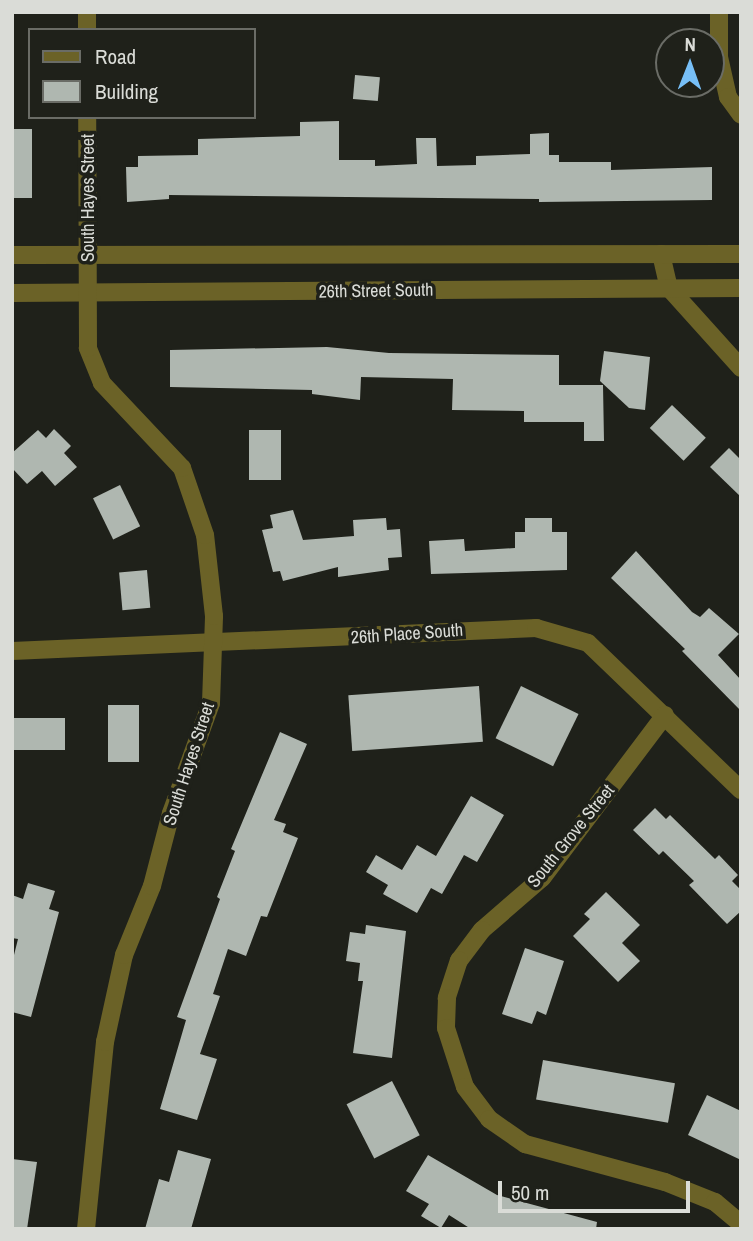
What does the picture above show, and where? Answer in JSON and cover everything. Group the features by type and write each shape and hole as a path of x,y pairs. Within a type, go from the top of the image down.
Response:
{"street":[{"path":"719,12 719,57 728,97 741,115"},
{"name":"South Hayes Street","path":"86,1229 105,1042 124,955 152,886 171,813 211,703 214,645 205,535 182,468 102,383 88,348 87,119"},
{"path":"661,254 669,288 741,368"},
{"name":"26th Street South","path":"12,255 741,254"},
{"name":"26th Street South","path":"12,293 741,288"},
{"name":"26th Place South","path":"12,651 214,645 536,628 588,643 741,790"},
{"name":"South Grove Street","path":"665,715 541,878 482,930 459,960 447,998 446,1028 465,1087 489,1119 525,1144 665,1182 715,1202 741,1224"}],"building":[{"path":"355,75 380,77 378,101 353,99"},
{"path":"339,121 339,160 375,160 375,166 417,164 416,138 436,138 437,166 476,165 476,156 530,154 530,134 549,133 549,155 559,155 559,162 611,162 611,170 712,167 712,200 539,202 539,199 169,195 169,199 127,202 126,167 138,167 138,156 198,155 198,139 300,136 300,122"},
{"path":"12,129 32,129 32,198 12,198"},
{"path":"327,347 389,353 559,355 559,385 603,385 604,441 584,441 584,422 524,422 524,411 452,410 453,379 361,377 360,400 312,394 312,390 170,387 170,350"},
{"path":"604,351 650,357 645,410 629,408 600,381"},
{"path":"672,405 706,438 684,461 650,428"},
{"path":"54,429 71,446 64,453 77,467 55,486 42,471 27,484 12,468 12,453 38,430 46,438"},
{"path":"249,430 281,430 281,480 249,480"},
{"path":"729,448 741,460 741,497 710,467"},
{"path":"120,485 140,526 113,539 93,498"},
{"path":"293,510 303,540 354,536 353,520 386,518 387,530 400,529 402,557 388,558 389,570 338,577 338,567 283,581 280,571 273,572 262,530 273,528 270,515"},
{"path":"525,518 552,518 552,532 567,532 567,570 431,574 429,541 464,539 465,551 515,548 515,532 525,532"},
{"path":"636,551 692,612 700,617 709,608 739,634 718,655 741,680 741,711 682,651 685,649 611,578"},
{"path":"147,570 150,608 122,610 119,572"},
{"path":"479,686 483,742 352,751 348,695"},
{"path":"521,686 579,714 553,766 496,738"},
{"path":"108,705 139,705 139,762 108,762"},
{"path":"12,718 65,718 65,750 12,750"},
{"path":"280,732 307,744 274,820 286,824 283,832 298,838 267,917 261,916 246,956 228,949 213,994 220,996 200,1054 217,1059 197,1120 160,1109 186,1020 177,1017 220,899 217,897 235,851 231,849"},
{"path":"471,796 504,815 477,862 464,855 442,894 431,888 417,913 383,894 388,885 366,872 376,855 402,870 417,845 436,856"},
{"path":"655,808 666,819 670,815 715,859 719,855 738,875 732,881 741,890 741,911 727,924 689,885 694,881 663,851 659,855 633,830"},
{"path":"28,883 55,891 49,909 59,912 31,1017 12,1012 12,963 18,939 12,938 12,895 23,899"},
{"path":"606,892 640,925 622,943 640,961 618,982 573,936 590,919 584,914"},
{"path":"366,925 406,931 392,1058 353,1053 363,981 358,981 360,963 346,961 350,932 365,934"},
{"path":"525,948 564,961 546,1015 537,1011 532,1024 502,1014"},
{"path":"543,1060 675,1083 668,1123 536,1099"},
{"path":"392,1081 420,1135 374,1159 347,1104"},
{"path":"707,1095 741,1111 741,1160 688,1135"},
{"path":"178,1150 211,1159 191,1229 145,1229 159,1179 169,1182"},
{"path":"428,1155 497,1195 597,1222 596,1229 471,1229 449,1215 441,1228 421,1216 429,1204 406,1191"},
{"path":"12,1159 37,1162 27,1229 12,1229"}]}
